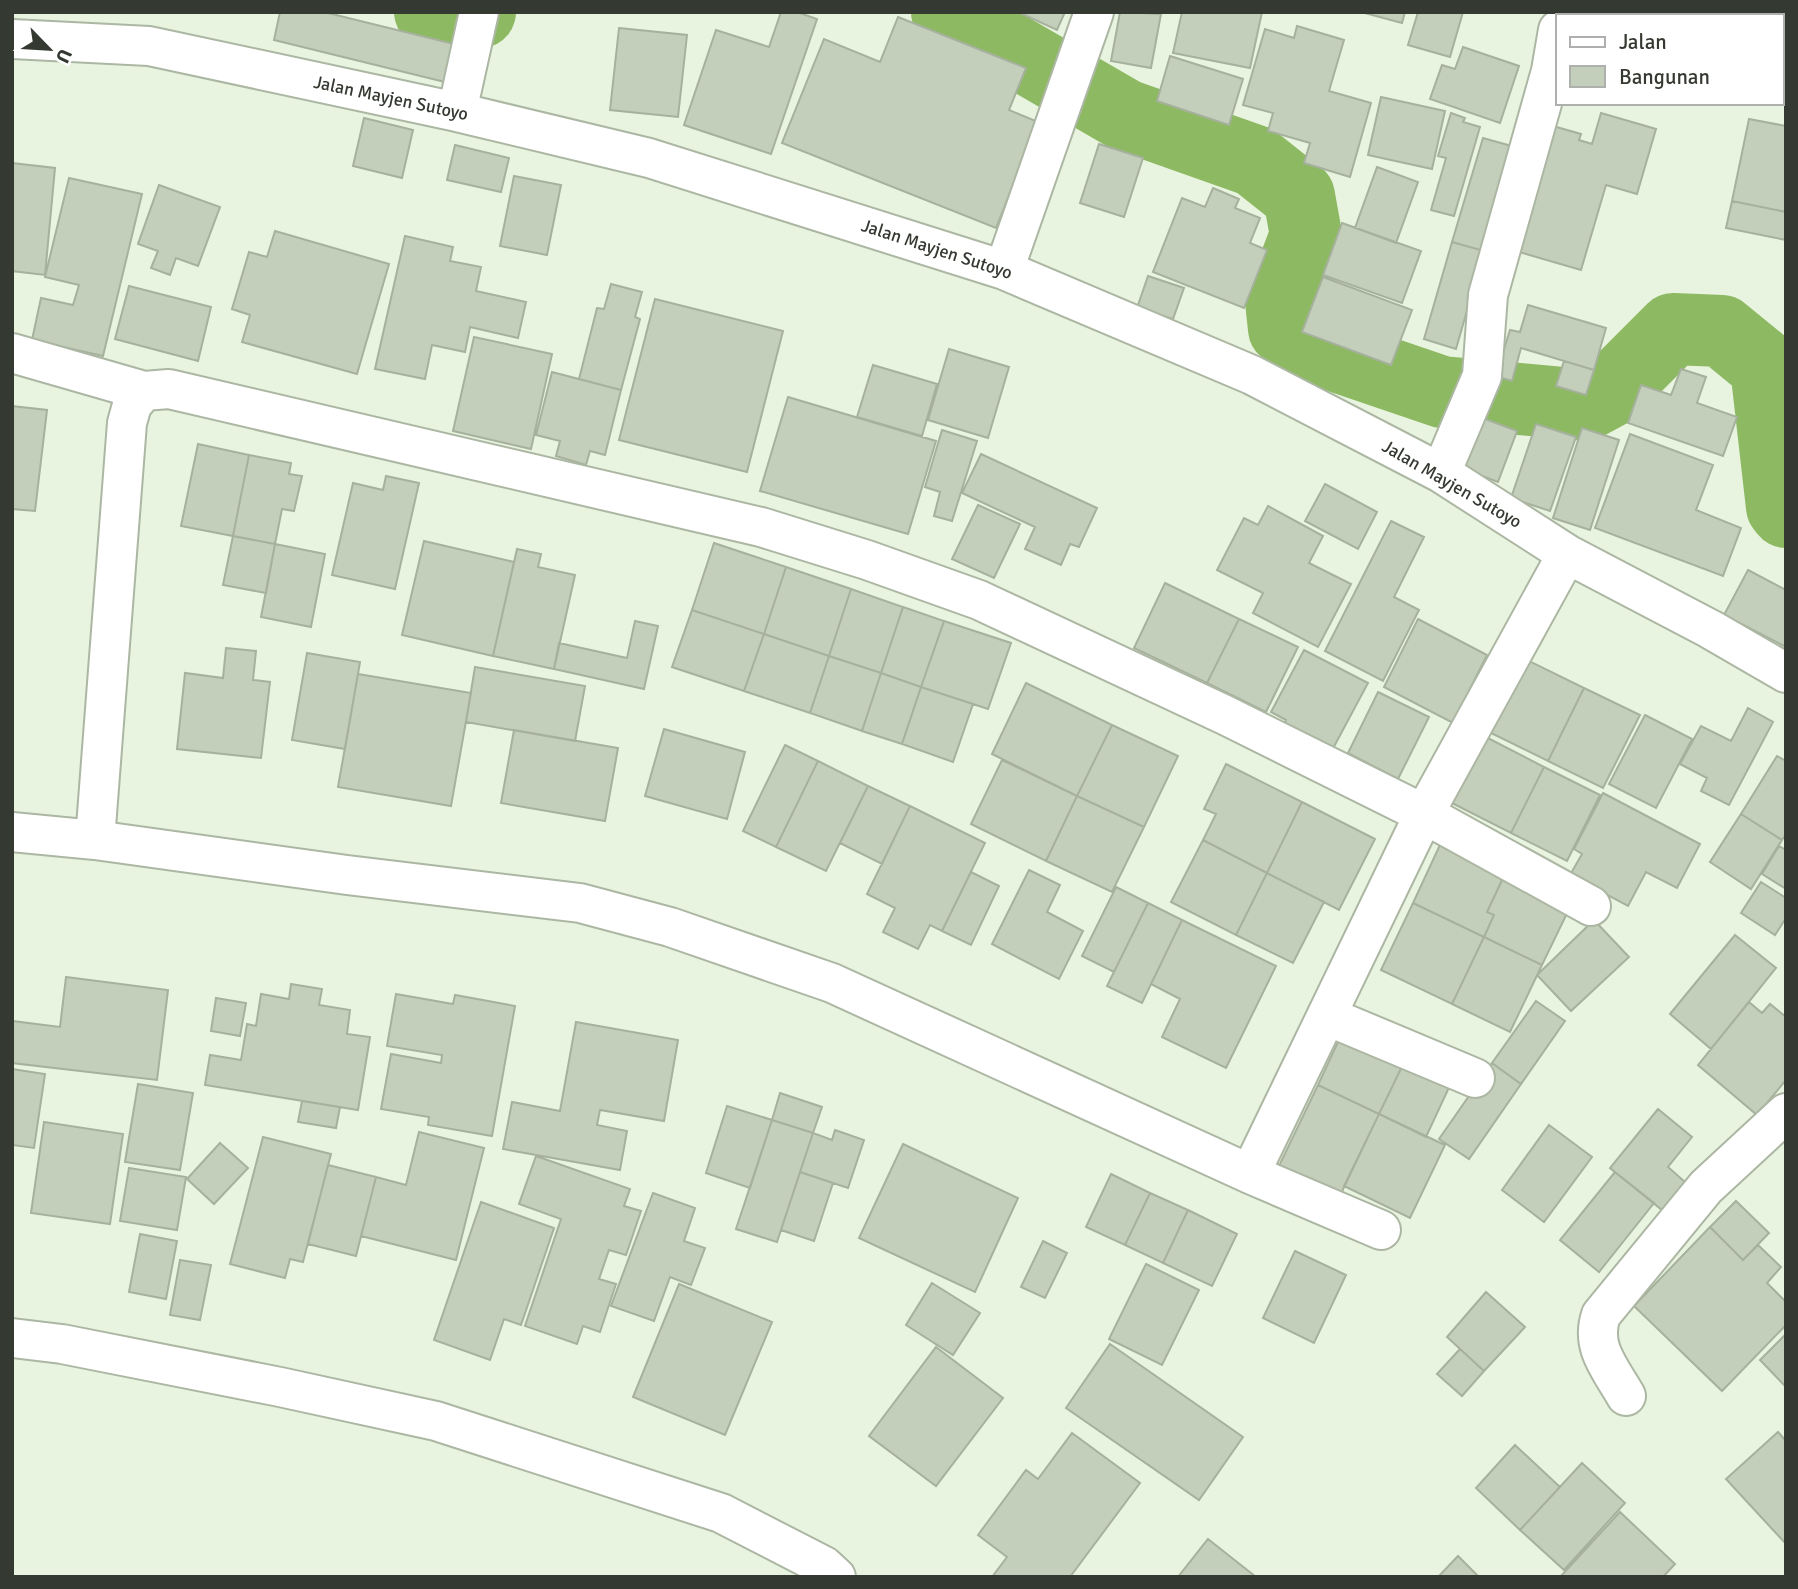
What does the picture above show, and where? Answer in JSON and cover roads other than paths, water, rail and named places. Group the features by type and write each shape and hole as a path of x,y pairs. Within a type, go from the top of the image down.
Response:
{"street":[{"path":"457,112 479,12"},
{"path":"1004,270 1093,14"},
{"name":"Jalan Mayjen Sutoyo","path":"12,39 149,46 457,112 649,158 1004,270 1252,375 1441,474 1567,554 1710,629 1786,673"},
{"path":"1441,474 1476,392 1488,295 1551,71 1556,42"},
{"path":"12,353 144,391 169,389 761,527 867,560 979,600 1225,715 1424,814 1591,906"},
{"path":"95,840 127,423 132,405 144,391"},
{"path":"1250,1174 1424,814 1567,554"},
{"path":"12,832 95,840 346,875 580,902 670,927 832,983 1250,1174 1381,1230"},
{"path":"1326,1016 1475,1079"},
{"path":"1626,1396 1598,1345 1597,1328 1601,1315 1706,1188 1786,1113"},
{"path":"12,1338 76,1346 436,1421 721,1513 824,1566 836,1577"}],"waterway":[{"path":"430,12 442,16 480,12"},
{"path":"947,12 1125,115 1255,161 1299,196 1306,235 1281,301 1284,329 1304,345 1442,392 1585,405 1611,391 1673,329 1722,331 1766,367 1782,507 1786,512"}]}
